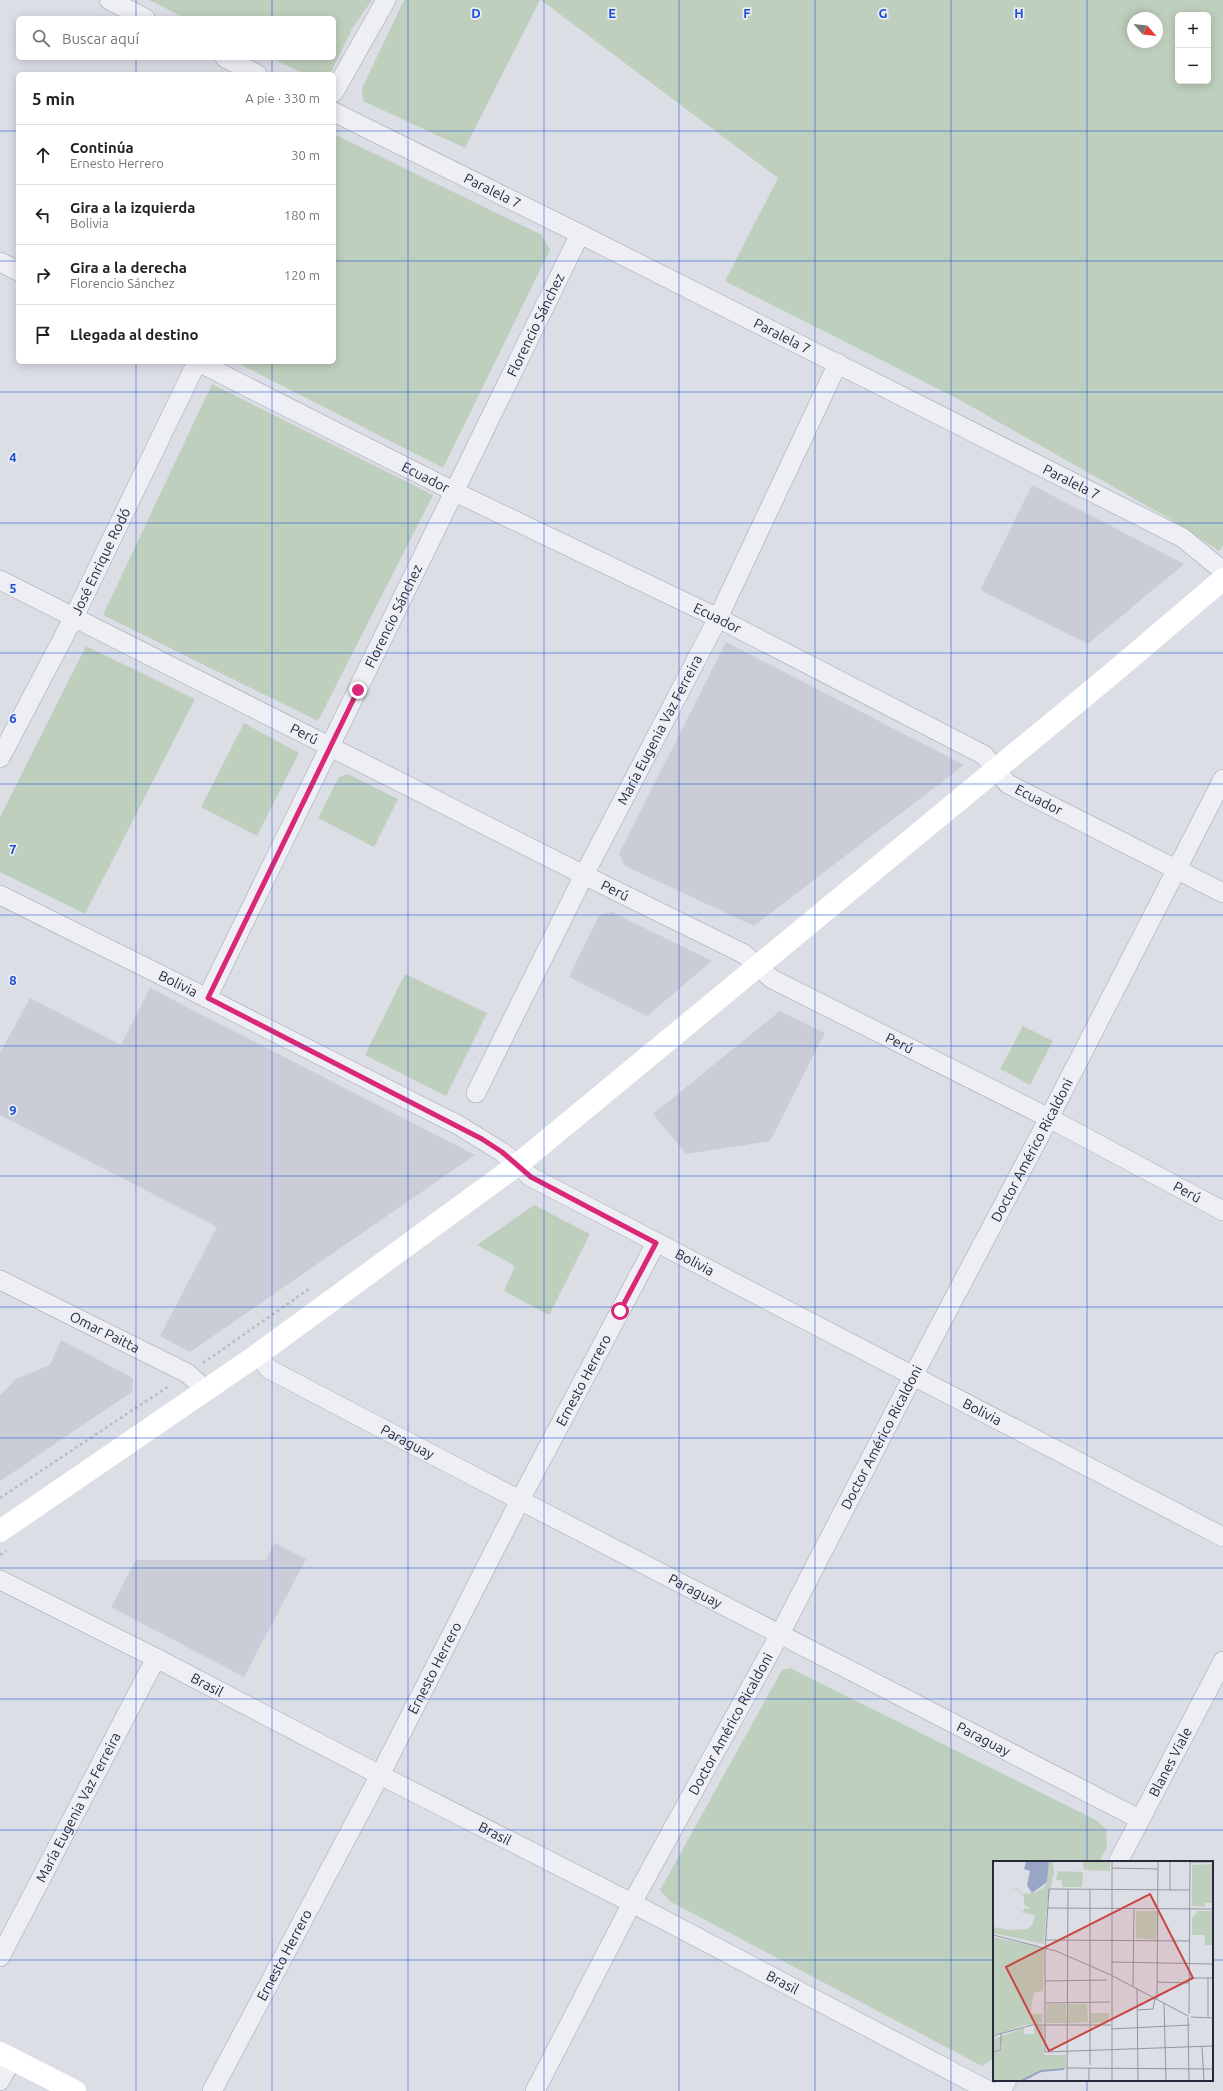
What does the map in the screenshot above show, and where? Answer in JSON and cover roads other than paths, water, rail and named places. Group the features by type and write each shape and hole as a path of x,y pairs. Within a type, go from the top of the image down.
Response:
{"street":[{"path":"109,0 141,16"},
{"path":"336,88 386,0"},
{"path":"229,60 253,72"},
{"name":"Paralela 7","path":"336,113 838,363 1183,538 1223,571"},
{"name":"Florencio Sánchez","path":"208,998 580,234"},
{"path":"0,262 16,270"},
{"name":"María Eugenia Vaz Ferreira","path":"476,1093 584,876 718,618 838,363"},
{"name":"José Enrique Rodó","path":"0,758 74,617 196,364"},
{"name":"Ecuador","path":"201,364 455,492 718,618 984,756 1008,784 1223,893"},
{"path":"0,1531 257,1354 516,1165 996,770 1223,579"},
{"name":"Perú","path":"0,580 584,876 744,954 772,979 1049,1118 1223,1211"},
{"name":"Doctor Américo Ricaldoni","path":"535,2091 632,1903 780,1634 1223,780"},
{"name":"Bolivia","path":"0,895 208,998 458,1125 502,1152 531,1177 1223,1537"},
{"name":"Ernesto Herrero","path":"212,2091 380,1775 519,1502 656,1243"},
{"name":"Omar Paitta","path":"0,1280 187,1374 206,1390"},
{"name":"Paraguay","path":"257,1354 269,1369 519,1502 780,1634 1139,1820"},
{"name":"Brasil","path":"0,1580 156,1658 380,1775 632,1903 989,2091"},
{"name":"María Eugenia Vaz Ferreira","path":"0,1957 156,1658"},
{"name":"Blanes Viale","path":"1118,1861 1223,1661"},
{"path":"0,2081 6,2056 75,2091"},
{"path":"1001,2091 1006,2081"}]}
